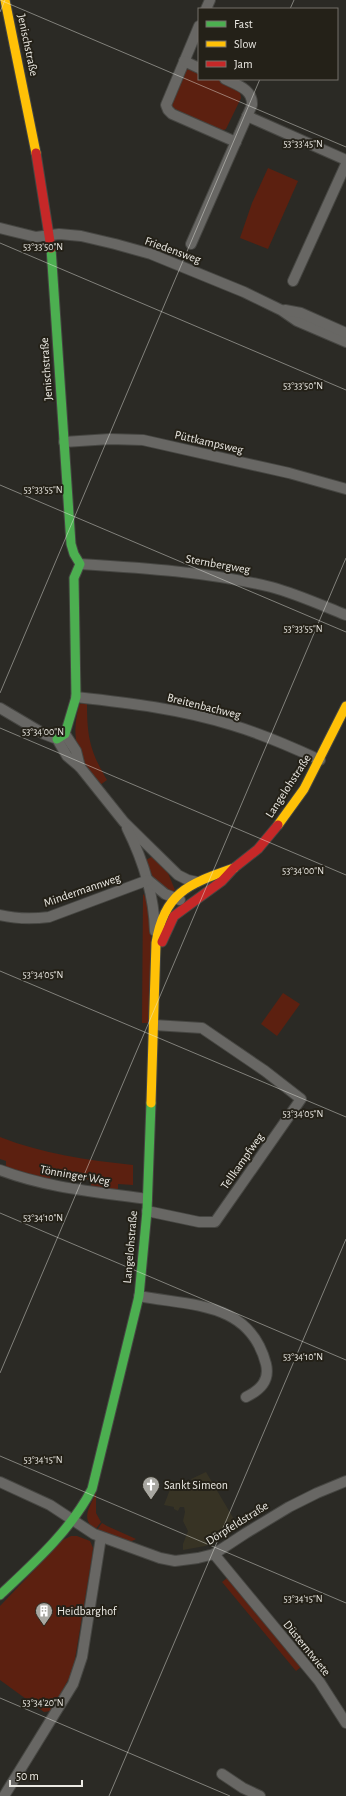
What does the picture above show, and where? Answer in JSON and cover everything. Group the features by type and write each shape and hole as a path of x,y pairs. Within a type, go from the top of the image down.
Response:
{"street":[{"name":"Jenischstraße","path":"6,0 33,132 50,235 71,544 76,560 80,564"},
{"path":"198,28 166,105 168,110 236,142"},
{"path":"184,61 198,68"},
{"path":"192,244 252,105 252,99 247,91 243,87 227,80"},
{"path":"247,116 346,160"},
{"path":"294,281 346,164"},
{"name":"Friedensweg","path":"0,228 36,237 66,234 86,237 151,254 281,310 297,321 346,342"},
{"name":"Friedensweg","path":"281,310 301,313 346,332"},
{"name":"Püttkampsweg","path":"64,442 110,439 144,440 289,473 346,489"},
{"path":"80,564 74,578 76,697 61,737 67,756 80,767 124,822 174,871 185,879 197,882"},
{"name":"Sternbergweg","path":"80,564 181,571 226,577 272,587 314,600 346,615"},
{"name":"Breitenbachweg","path":"76,697 127,702 216,721 276,741 320,760"},
{"name":"Langelohstraße","path":"156,965 164,939 174,916 222,881 234,868 258,849 277,827 304,789 346,706"},
{"path":"0,708 44,734 61,737"},
{"path":"124,822 148,880 148,890 155,936"},
{"name":"Langelohstraße","path":"0,1595 72,1520 88,1500 92,1489 139,1296 147,1211 156,965 155,936 162,917 176,897 197,882 234,868"},
{"path":"174,871 176,897 174,916"},
{"path":"148,880 161,892 193,901"},
{"name":"Mindermannweg","path":"0,915 18,919 49,917 148,880"},
{"name":"Tellkampfweg","path":"147,1211 199,1222 215,1222 301,1099 264,1070 202,1028 154,1025"},
{"name":"Tönninger Weg","path":"0,1170 55,1186 147,1199"},
{"path":"139,1296 208,1307 221,1311 235,1318 246,1328 262,1352 267,1375 264,1385 258,1391 246,1397"},
{"name":"Dörpfeldstraße","path":"72,1520 84,1529 101,1537 160,1558 175,1561 198,1558 214,1554 289,1507 346,1481"},
{"path":"0,1482 50,1505 72,1520"},
{"path":"4,1796 73,1684 82,1657 101,1537"},
{"name":"Düsterntwiete","path":"214,1554 319,1681 346,1723"},
{"path":"222,1774 243,1788 260,1796"}],"shaded area":[{"path":"186,70 198,71 198,80 219,80 236,87 240,92 241,98 226,129 221,131 174,110 171,105"},
{"path":"268,168 298,181 268,249 240,238 252,203"},
{"path":"82,703 87,703 89,735 93,752 107,780 100,785 81,757 76,739 76,718 79,705"},
{"path":"153,856 168,873 175,890 173,893 155,883 146,860"},
{"path":"143,894 147,902 150,916 151,935 149,1023 142,1023"},
{"path":"283,993 300,1004 277,1036 261,1024"},
{"path":"0,1137 32,1148 65,1156 133,1165 133,1185 118,1184 118,1191 91,1188 91,1180 51,1172 50,1181 6,1168 6,1161 0,1159"},
{"path":"206,1472 238,1526 205,1546 183,1550 183,1544 188,1531 183,1521 185,1512 184,1507 180,1507 178,1511 174,1509 174,1507 164,1505 171,1487 176,1489 192,1481 191,1479"},
{"path":"96,1493 96,1513 101,1522 95,1530 90,1526 87,1517 89,1508"},
{"path":"102,1523 136,1539 130,1542 97,1530"},
{"path":"71,1536 77,1536 90,1541 93,1548 92,1557 73,1671 51,1711 44,1712 0,1680 0,1606 63,1540"},
{"path":"227,1578 301,1667 296,1671 222,1582"}],"traffic: fast":[{"path":"51,248 71,544 74,554 80,564 74,578 76,697 65,734 57,739"},
{"path":"0,1595 62,1533 73,1519 92,1489 139,1296 147,1211 151,1103"}],"traffic: slow":[{"path":"5,0 36,153"},
{"path":"278,825 304,789 346,706"},
{"path":"151,1103 156,943 160,926 165,912 172,901 181,892 204,879 234,868"}],"traffic: jam":[{"path":"36,153 51,248"},
{"path":"162,942 174,916 222,881 234,868 258,849 278,825"}],"place":[{"name":"Sankt Simeon","path":"151,1500"},
{"name":"Heidbarghof","path":"44,1626"}]}
